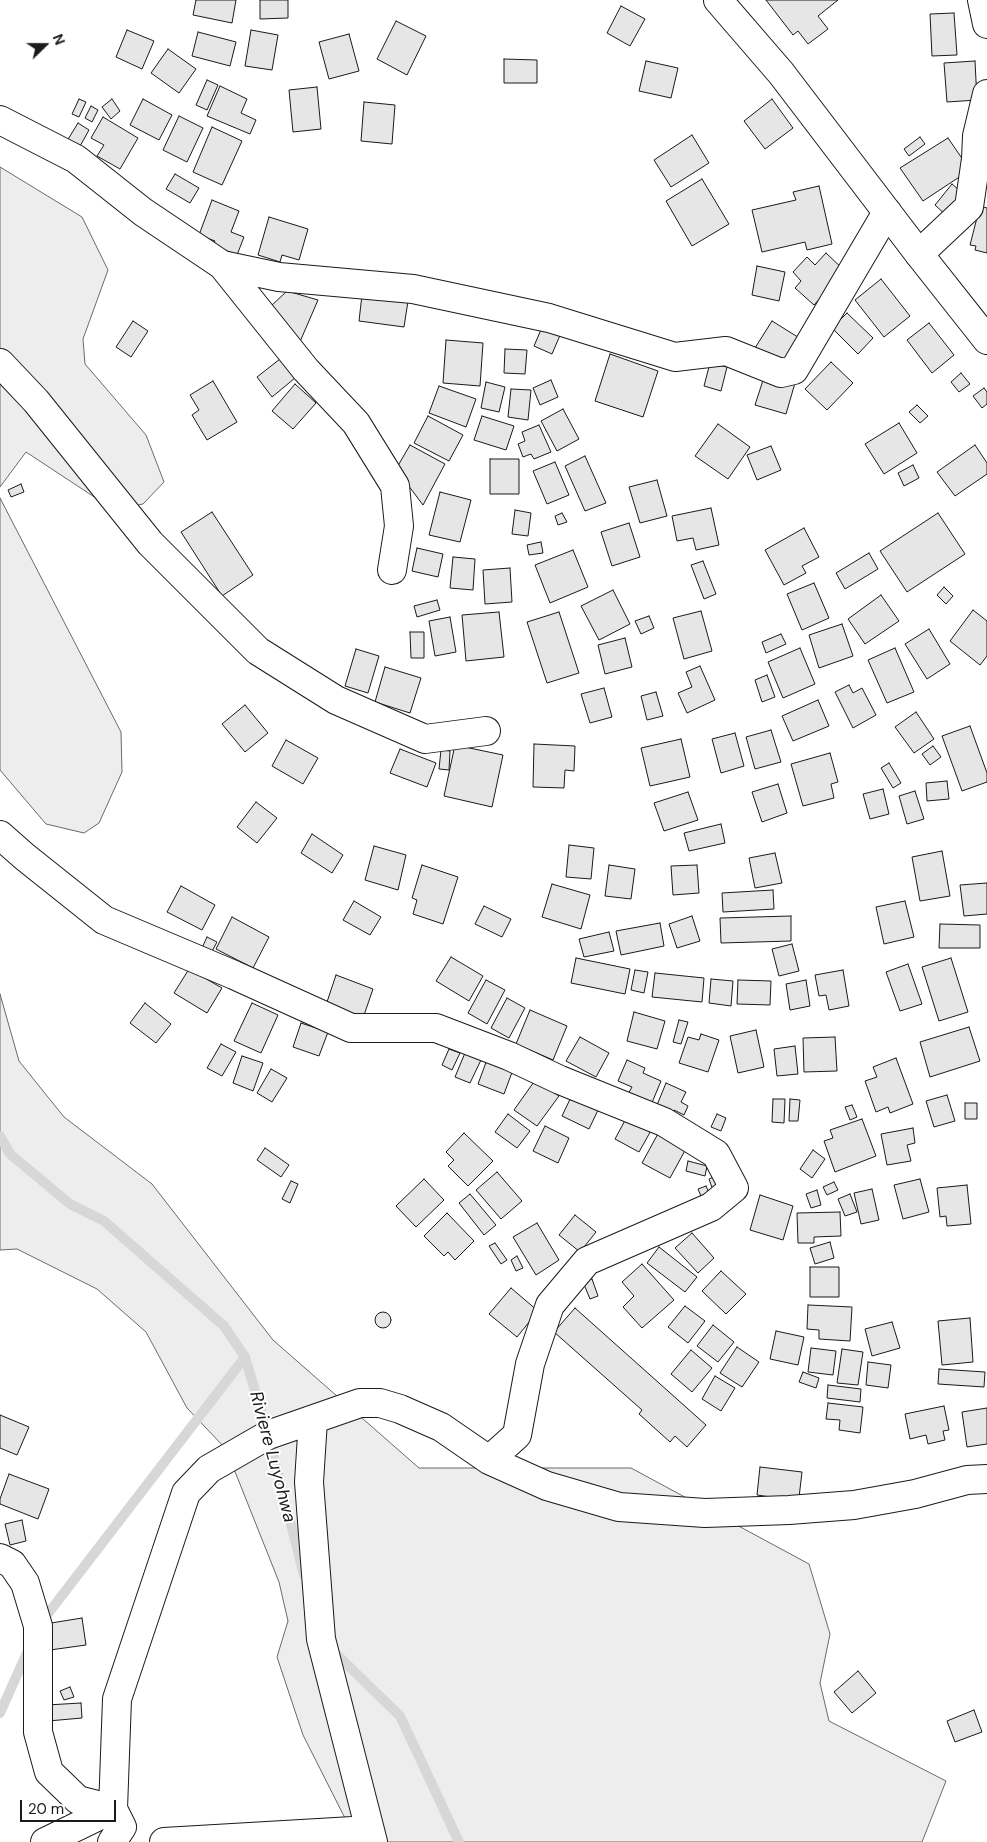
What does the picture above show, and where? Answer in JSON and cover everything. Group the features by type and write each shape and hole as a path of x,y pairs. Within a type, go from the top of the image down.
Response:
{"street":[{"path":"718,0 781,73 886,212 987,340"},
{"path":"982,0 987,24"},
{"path":"919,254 969,208 976,159 977,136 987,94"},
{"path":"0,120 76,159 144,212 222,265 306,370 356,423 395,486 399,526 392,570"},
{"path":"222,265 279,277 413,289 548,318 675,357 726,351 781,373 794,370 886,212"},
{"path":"0,363 36,401 150,543 258,651 336,700 425,739 486,731"},
{"path":"0,835 104,920 234,975 351,1028 436,1028 509,1056 560,1080 664,1122 716,1154 734,1188 711,1207 587,1261 550,1305 530,1364 517,1435 489,1460"},
{"path":"112,1842 122,1827 113,1809 117,1699 186,1493 209,1469 268,1435 360,1403 380,1403 400,1409 441,1427 489,1460 547,1486 619,1506 705,1513 790,1510 854,1505 915,1494 967,1480 987,1479"},
{"path":"164,1842 372,1836 321,1639 309,1482 313,1420"},
{"path":"0,1558 12,1564 25,1583 38,1626 38,1732 49,1772 78,1800 113,1809"},
{"path":"45,1842 113,1809"}],"shaded area":[{"path":"0,167 82,217 108,270 83,339 85,364 146,435 164,482 143,504 114,510 26,452 0,487"},
{"path":"0,498 121,732 122,772 99,823 84,833 46,824 0,770"},
{"path":"0,994 19,1061 64,1117 152,1184 273,1340 419,1468 631,1468 809,1564 830,1634 820,1683 829,1721 946,1781 922,1842 357,1842 303,1735 277,1657 288,1621 279,1582 226,1449 187,1408 146,1332 97,1289 17,1249 0,1250"}],"building":[{"path":"196,0 236,0 232,23 193,15"},
{"path":"260,0 288,0 288,18 260,19"},
{"path":"766,0 838,0 818,16 828,29 808,44 798,31 793,35"},
{"path":"621,6 645,19 630,46 607,33"},
{"path":"954,13 957,55 932,56 930,14"},
{"path":"396,21 426,36 407,75 377,59"},
{"path":"127,30 154,41 142,69 116,57"},
{"path":"251,30 278,35 272,70 245,66"},
{"path":"198,32 236,42 230,66 192,56"},
{"path":"349,34 359,71 329,79 319,42"},
{"path":"168,49 196,69 179,93 151,73"},
{"path":"504,59 537,60 537,83 504,83"},
{"path":"646,61 678,68 671,98 639,91"},
{"path":"975,61 977,100 947,102 944,63"},
{"path":"207,80 218,85 207,110 196,105"},
{"path":"220,86 247,99 241,113 256,120 250,134 207,116"},
{"path":"317,87 321,129 293,132 289,90"},
{"path":"79,99 86,102 79,117 72,114"},
{"path":"112,99 120,111 111,119 102,107"},
{"path":"143,99 172,115 159,140 130,125"},
{"path":"772,99 793,128 765,149 744,121"},
{"path":"364,102 395,105 392,144 361,141"},
{"path":"91,106 98,110 92,122 85,118"},
{"path":"179,116 203,128 187,162 163,150"},
{"path":"103,117 138,138 120,169 97,156 104,145 91,138"},
{"path":"78,123 89,130 79,148 67,141"},
{"path":"212,127 242,141 222,185 193,172"},
{"path":"692,135 709,163 671,187 654,160"},
{"path":"920,137 925,144 909,156 904,149"},
{"path":"948,138 970,170 923,201 900,168"},
{"path":"175,174 199,188 190,203 166,189"},
{"path":"702,179 729,224 692,246 666,201"},
{"path":"952,184 966,196 948,217 935,205"},
{"path":"819,186 832,244 807,250 805,242 762,252 752,210 796,200 793,192"},
{"path":"212,200 239,211 231,232 244,237 237,255 213,245 215,241 199,235"},
{"path":"980,206 987,208 987,253 975,250 976,246 970,245"},
{"path":"269,217 308,229 299,260 282,255 280,262 258,255"},
{"path":"826,253 845,271 814,305 795,288 801,281 793,272 807,257 815,265"},
{"path":"757,266 785,272 779,301 752,295"},
{"path":"881,279 910,316 884,337 855,300"},
{"path":"287,291 318,300 299,344 271,306"},
{"path":"362,295 408,301 404,327 359,321"},
{"path":"847,313 873,338 858,354 832,328"},
{"path":"133,321 148,331 131,357 116,347"},
{"path":"772,321 801,339 784,366 755,348"},
{"path":"929,323 954,355 932,373 907,340"},
{"path":"543,325 561,333 552,354 534,346"},
{"path":"446,340 483,343 480,386 443,383"},
{"path":"505,349 527,350 525,374 504,373"},
{"path":"610,354 658,371 643,417 595,401"},
{"path":"280,359 295,378 272,397 257,377"},
{"path":"831,362 853,383 827,410 805,389"},
{"path":"710,363 727,367 721,391 704,386"},
{"path":"961,373 970,384 959,392 951,382"},
{"path":"765,374 795,383 786,414 755,405"},
{"path":"551,380 558,397 540,405 533,388"},
{"path":"213,381 237,422 207,440 192,415 199,410 190,395"},
{"path":"486,382 505,387 499,412 481,408"},
{"path":"295,384 316,403 293,429 272,411"},
{"path":"439,386 476,399 466,427 429,413"},
{"path":"984,388 987,392 987,404 982,408 973,396"},
{"path":"511,389 531,390 528,420 508,417"},
{"path":"917,405 928,416 920,423 909,412"},
{"path":"563,409 579,439 557,451 541,421"},
{"path":"428,416 463,435 449,461 414,443"},
{"path":"482,416 514,426 506,450 474,440"},
{"path":"899,423 917,453 884,474 865,444"},
{"path":"718,424 750,447 728,479 695,456"},
{"path":"539,425 551,452 534,459 531,454 523,457 518,444 525,441 522,432"},
{"path":"410,445 445,464 423,505 396,469"},
{"path":"975,445 987,463 987,474 955,496 937,472"},
{"path":"771,446 781,470 757,480 747,455"},
{"path":"585,456 606,503 585,511 565,466"},
{"path":"490,459 519,459 519,494 490,494"},
{"path":"555,462 569,495 547,504 533,471"},
{"path":"913,465 919,478 904,486 898,473"},
{"path":"657,480 667,516 640,523 629,487"},
{"path":"21,484 24,492 11,497 8,490"},
{"path":"440,492 471,500 460,542 429,535"},
{"path":"711,508 719,545 696,550 693,538 677,541 672,516"},
{"path":"515,510 531,513 528,536 512,534"},
{"path":"212,512 253,575 222,596 181,532"},
{"path":"562,513 567,522 558,525 555,516"},
{"path":"938,513 965,554 907,592 880,551"},
{"path":"629,523 640,557 612,566 601,532"},
{"path":"804,528 819,557 802,566 806,573 784,585 765,550"},
{"path":"541,542 543,553 529,555 527,545"},
{"path":"417,548 443,554 438,577 412,571"},
{"path":"573,550 588,587 550,603 535,565"},
{"path":"869,553 878,569 845,589 836,573"},
{"path":"453,557 475,559 473,590 450,588"},
{"path":"703,561 716,594 704,599 691,565"},
{"path":"510,568 512,602 485,604 483,570"},
{"path":"814,583 829,618 802,630 787,594"},
{"path":"944,587 953,596 946,604 937,595"},
{"path":"613,590 630,624 599,640 581,606"},
{"path":"881,595 899,621 865,644 848,619"},
{"path":"437,600 440,610 417,617 414,606"},
{"path":"973,610 987,621 987,656 980,665 950,641"},
{"path":"701,611 712,651 684,659 673,618"},
{"path":"499,612 504,657 466,661 462,615"},
{"path":"559,612 579,673 547,683 527,622"},
{"path":"649,616 654,628 641,634 635,621"},
{"path":"450,617 456,652 435,656 429,621"},
{"path":"842,624 853,656 819,668 809,635"},
{"path":"929,629 950,664 927,679 905,644"},
{"path":"410,632 424,632 424,658 411,658"},
{"path":"781,634 786,644 766,653 762,642"},
{"path":"625,638 632,667 605,674 598,645"},
{"path":"800,648 815,684 783,698 768,662"},
{"path":"895,648 914,692 887,703 868,660"},
{"path":"356,649 379,656 368,693 345,686"},
{"path":"700,666 715,700 687,713 678,693 692,687 686,672"},
{"path":"385,667 421,678 410,713 375,702"},
{"path":"767,675 775,697 762,702 755,680"},
{"path":"849,685 853,693 862,688 876,715 853,728 835,692"},
{"path":"604,688 612,717 590,723 581,694"},
{"path":"656,692 663,716 647,720 641,696"},
{"path":"818,700 829,726 793,741 782,716"},
{"path":"245,705 268,733 245,752 222,724"},
{"path":"916,712 934,739 914,753 895,727"},
{"path":"970,726 987,773 987,782 962,791 942,736"},
{"path":"771,730 781,762 755,769 746,737"},
{"path":"735,733 744,766 721,773 712,739"},
{"path":"681,739 690,777 650,786 641,748"},
{"path":"286,740 318,758 303,784 272,766"},
{"path":"534,744 575,746 574,771 565,770 564,788 533,787"},
{"path":"455,745 503,755 492,807 444,796"},
{"path":"933,746 941,757 930,765 922,754"},
{"path":"400,749 436,763 427,787 390,773"},
{"path":"441,750 450,751 449,770 439,769"},
{"path":"830,753 838,782 831,784 834,798 803,806 791,764"},
{"path":"889,763 901,783 893,788 881,768"},
{"path":"947,781 949,799 927,801 926,783"},
{"path":"778,784 787,813 762,822 752,792"},
{"path":"883,789 889,814 870,819 863,794"},
{"path":"915,791 924,819 907,824 899,796"},
{"path":"688,792 698,820 664,831 654,803"},
{"path":"256,802 277,818 257,843 237,827"},
{"path":"721,824 725,843 689,851 684,833"},
{"path":"312,834 343,855 332,873 301,853"},
{"path":"569,845 594,848 591,879 566,877"},
{"path":"374,846 406,855 398,890 365,880"},
{"path":"942,851 950,896 920,901 912,857"},
{"path":"775,853 782,883 755,888 749,858"},
{"path":"422,865 458,877 443,924 413,914 417,900 412,898"},
{"path":"609,865 635,869 631,899 605,896"},
{"path":"697,865 699,893 673,895 671,866"},
{"path":"987,883 987,914 964,916 960,885"},
{"path":"552,884 590,895 581,929 542,917"},
{"path":"181,886 215,905 202,930 167,912"},
{"path":"773,890 774,909 723,912 722,893"},
{"path":"354,901 381,917 370,935 343,920"},
{"path":"905,901 914,937 884,944 876,907"},
{"path":"484,906 511,919 502,937 475,924"},
{"path":"692,916 700,941 677,948 669,924"},
{"path":"791,916 791,941 721,943 720,918"},
{"path":"232,917 269,937 253,968 216,949"},
{"path":"660,923 664,946 621,955 616,931"},
{"path":"940,924 980,925 980,948 939,948"},
{"path":"609,932 614,951 584,957 579,939"},
{"path":"207,937 217,942 210,955 201,950"},
{"path":"792,944 799,971 779,976 772,949"},
{"path":"451,957 483,976 469,1001 436,981"},
{"path":"576,958 630,969 625,994 571,983"},
{"path":"951,958 968,1012 939,1021 922,967"},
{"path":"908,964 922,1004 900,1011 886,972"},
{"path":"189,969 222,988 207,1013 174,993"},
{"path":"635,970 648,972 644,993 631,990"},
{"path":"843,970 849,1006 829,1010 826,995 819,996 815,975"},
{"path":"655,973 704,978 702,1002 652,997"},
{"path":"336,975 373,989 363,1018 326,1005"},
{"path":"711,979 733,981 731,1006 709,1003"},
{"path":"486,980 505,990 487,1024 468,1013"},
{"path":"738,980 771,981 770,1005 737,1004"},
{"path":"806,980 810,1006 790,1010 786,984"},
{"path":"507,998 525,1008 509,1038 491,1028"},
{"path":"145,1003 171,1024 156,1043 130,1023"},
{"path":"252,1003 278,1015 261,1053 234,1041"},
{"path":"530,1010 567,1026 553,1060 516,1044"},
{"path":"634,1012 665,1021 657,1049 627,1041"},
{"path":"679,1020 688,1022 681,1044 673,1042"},
{"path":"301,1023 328,1032 319,1056 293,1047"},
{"path":"969,1027 980,1061 930,1077 920,1042"},
{"path":"756,1030 764,1067 738,1073 730,1036"},
{"path":"701,1034 719,1040 708,1072 679,1063 688,1037 699,1040"},
{"path":"580,1037 609,1053 596,1077 566,1061"},
{"path":"835,1037 837,1071 804,1072 803,1038"},
{"path":"221,1044 236,1052 222,1076 207,1068"},
{"path":"795,1046 798,1074 777,1076 774,1049"},
{"path":"449,1049 460,1053 452,1070 442,1065"},
{"path":"465,1053 481,1060 470,1083 455,1077"},
{"path":"242,1056 263,1063 253,1091 233,1083"},
{"path":"488,1057 514,1067 504,1094 478,1084"},
{"path":"896,1058 913,1104 890,1113 888,1107 876,1112 865,1081 877,1077 873,1067"},
{"path":"627,1060 645,1068 643,1073 661,1081 651,1105 628,1094 632,1087 618,1081"},
{"path":"271,1069 287,1078 272,1102 257,1093"},
{"path":"536,1079 559,1096 537,1126 514,1110"},
{"path":"666,1083 686,1092 681,1102 688,1106 684,1115 674,1110 671,1117 655,1110"},
{"path":"572,1095 599,1108 589,1129 562,1116"},
{"path":"947,1095 955,1121 934,1127 926,1101"},
{"path":"773,1099 785,1099 784,1123 772,1122"},
{"path":"790,1099 800,1100 798,1121 789,1121"},
{"path":"965,1103 977,1103 977,1119 965,1119"},
{"path":"852,1105 857,1117 850,1120 845,1107"},
{"path":"629,1113 653,1127 639,1152 615,1139"},
{"path":"508,1114 530,1131 517,1148 495,1132"},
{"path":"717,1114 726,1118 721,1131 711,1127"},
{"path":"862,1119 876,1156 835,1172 824,1141 833,1138 830,1130"},
{"path":"545,1126 569,1138 558,1163 533,1151"},
{"path":"913,1128 915,1143 907,1145 911,1161 887,1165 881,1134"},
{"path":"660,1130 688,1145 670,1178 642,1163"},
{"path":"464,1133 493,1161 468,1186 448,1166 454,1160 446,1152"},
{"path":"265,1148 289,1165 281,1177 257,1160"},
{"path":"813,1150 825,1159 812,1178 800,1169"},
{"path":"688,1161 707,1166 705,1176 686,1171"},
{"path":"497,1172 522,1201 501,1219 476,1190"},
{"path":"718,1175 723,1188 714,1193 709,1179"},
{"path":"424,1179 444,1200 416,1227 396,1206"},
{"path":"920,1179 929,1212 903,1219 894,1185"},
{"path":"291,1181 298,1184 290,1203 282,1199"},
{"path":"834,1182 838,1190 827,1195 823,1187"},
{"path":"967,1185 971,1224 947,1226 946,1216 940,1217 937,1188"},
{"path":"706,1186 711,1198 703,1201 698,1189"},
{"path":"872,1189 879,1220 861,1224 854,1193"},
{"path":"817,1190 821,1205 811,1208 806,1194"},
{"path":"470,1194 496,1225 484,1235 459,1203"},
{"path":"850,1194 857,1212 845,1216 838,1199"},
{"path":"760,1195 793,1206 783,1240 750,1230"},
{"path":"840,1212 841,1236 814,1237 814,1243 798,1243 797,1213"},
{"path":"447,1213 474,1241 455,1260 448,1252 444,1256 424,1236"},
{"path":"575,1215 596,1232 580,1252 559,1235"},
{"path":"537,1223 559,1260 536,1275 513,1237"},
{"path":"692,1233 714,1258 698,1273 675,1248"},
{"path":"830,1242 834,1258 815,1264 810,1248"},
{"path":"495,1243 507,1260 501,1264 489,1246"},
{"path":"659,1247 697,1277 685,1292 647,1263"},
{"path":"517,1256 523,1268 516,1271 511,1260"},
{"path":"642,1264 674,1300 642,1328 623,1307 634,1296 622,1282"},
{"path":"810,1267 839,1267 839,1297 810,1297"},
{"path":"721,1271 746,1294 726,1314 702,1291"},
{"path":"592,1279 598,1296 590,1299 583,1282"},
{"path":"511,1288 538,1311 517,1337 489,1314"},
{"path":"808,1305 852,1307 850,1341 819,1339 819,1330 807,1329"},
{"path":"685,1306 705,1321 688,1343 668,1327"},
{"path":"575,1308 706,1425 687,1447 675,1436 670,1442 639,1414 642,1410 554,1332"},
{"path":"383,1312 391,1320 383,1328 375,1320"},
{"path":"970,1318 973,1362 942,1365 938,1321"},
{"path":"892,1322 900,1348 872,1356 865,1329"},
{"path":"713,1325 734,1342 718,1362 697,1346"},
{"path":"776,1331 804,1337 798,1365 770,1359"},
{"path":"737,1347 759,1362 742,1387 720,1373"},
{"path":"811,1348 836,1351 833,1375 808,1372"},
{"path":"842,1349 863,1352 858,1385 837,1383"},
{"path":"691,1350 712,1368 692,1392 671,1374"},
{"path":"868,1362 891,1365 888,1388 866,1385"},
{"path":"939,1369 985,1372 984,1387 938,1384"},
{"path":"803,1372 819,1378 816,1388 799,1382"},
{"path":"715,1376 735,1388 721,1411 702,1399"},
{"path":"828,1385 861,1389 860,1402 827,1398"},
{"path":"828,1403 863,1407 860,1433 839,1430 840,1420 826,1419"},
{"path":"944,1406 949,1430 943,1431 945,1440 928,1444 926,1435 910,1439 905,1414"},
{"path":"987,1408 987,1444 967,1447 962,1412"},
{"path":"0,1415 29,1427 17,1455 0,1448"},
{"path":"760,1467 802,1472 798,1506 771,1503 771,1497 757,1495"},
{"path":"9,1474 49,1489 38,1519 0,1504"},
{"path":"22,1520 26,1541 10,1545 5,1524"},
{"path":"82,1618 86,1645 50,1650 45,1624"},
{"path":"858,1671 876,1693 852,1713 834,1692"},
{"path":"70,1687 74,1697 64,1700 60,1691"},
{"path":"81,1703 82,1718 48,1721 47,1705"},
{"path":"974,1710 982,1732 955,1742 947,1721"}],"waterway":[{"name":"Riviere Luyohwa","path":"0,1136 10,1154 70,1204 104,1221 224,1326 245,1357 268,1435 304,1575"},
{"path":"40,1624 245,1357"},
{"path":"0,1713 30,1646"},
{"name":"Riviere Luyohwa","path":"330,1648 400,1716 459,1842"}]}
